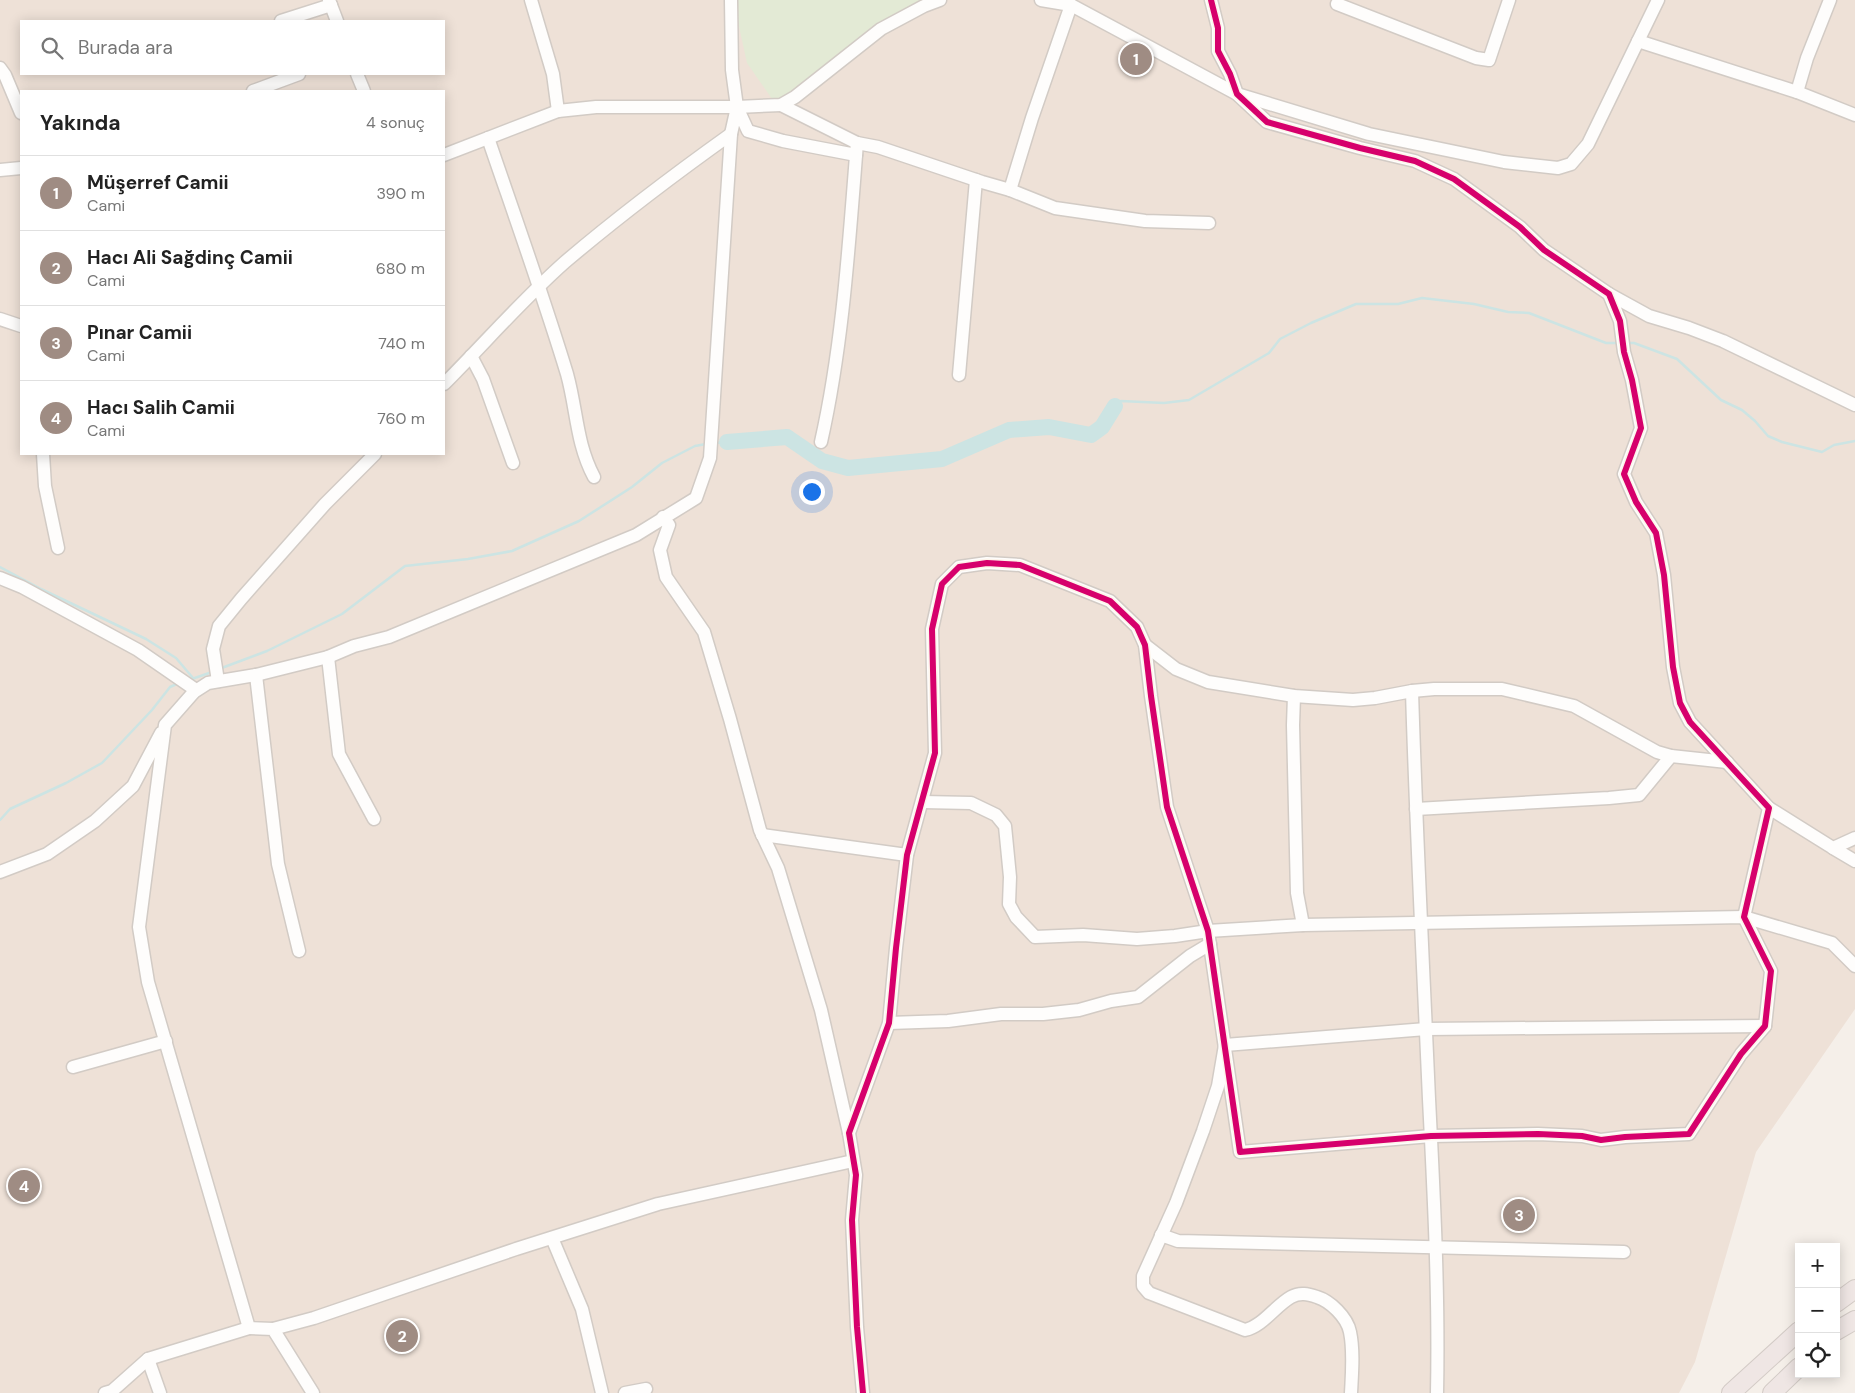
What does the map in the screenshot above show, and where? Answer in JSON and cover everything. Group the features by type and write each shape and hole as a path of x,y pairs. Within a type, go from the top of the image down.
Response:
{"highway":[{"path":"1840,1299 1855,1289"},
{"path":"1840,1329 1855,1320"},
{"path":"1731,1393 1797,1333"},
{"path":"1772,1393 1795,1371"}],"street":[{"path":"531,0 553,74 558,111"},
{"path":"731,0 732,70 737,107 748,130 784,141 856,149 878,147 1010,190 1055,208 1145,221 1209,223"},
{"path":"445,155 558,111 596,107 737,107 781,105 795,98 881,29 924,6 940,0"},
{"path":"1041,0 1071,5 1237,94 1369,134 1504,162 1558,168 1571,164 1588,144 1658,0"},
{"path":"1211,0 1218,28 1218,51 1230,74 1237,94 1267,122 1415,161 1454,179 1520,227 1544,250 1610,294 1649,316 1723,341 1855,405"},
{"path":"1337,4 1352,5 1476,58 1489,60 1509,0"},
{"path":"1797,92 1807,58 1830,0"},
{"path":"284,20 330,3 337,20"},
{"path":"1010,190 1032,118 1071,5"},
{"path":"1638,41 1797,92 1855,115"},
{"path":"0,68 5,75 20,111"},
{"path":"256,90 296,75"},
{"path":"357,75 364,90"},
{"path":"781,105 856,149"},
{"path":"0,872 47,854 95,822 133,786 165,725 193,690 215,680 256,675 328,657 354,646 390,637 636,535 696,498 710,458 732,134 737,107"},
{"path":"445,383 538,287 565,262 666,181 732,134"},
{"path":"488,138 573,397 577,430 585,461 594,477"},
{"path":"821,442 830,400 844,301 856,149"},
{"path":"0,170 20,168"},
{"path":"959,375 976,180"},
{"path":"1610,294 1620,321 1624,352 1632,380 1641,428 1624,474 1636,502 1656,533 1664,575 1673,667 1680,704 1690,722 1768,808 1855,862"},
{"path":"0,319 20,326"},
{"path":"471,356 483,379 513,463"},
{"path":"43,455 45,486 58,548"},
{"path":"215,680 213,649 219,626 325,504 374,455"},
{"path":"663,517 669,525 660,550 666,577 704,632 762,835 778,868 820,1010 856,1175 852,1229 857,1327 863,1393"},
{"path":"848,1133 890,1023 896,948 907,855 935,753 932,630 942,584 958,567 987,563 1020,565 1110,601 1137,628 1145,645 1166,807 1208,931 1240,1152 1431,1136 1538,1134 1582,1136 1601,1140 1689,1134 1741,1054 1765,1026 1771,971 1744,916 1768,808"},
{"path":"0,578 22,587 138,650 193,690"},
{"path":"1145,645 1176,669 1208,682 1294,696 1354,700 1434,689 1502,689 1574,706 1657,752 1671,756 1727,762"},
{"path":"328,657 339,754 374,819"},
{"path":"256,675 278,864 298,951"},
{"path":"1412,691 1436,1248 1437,1393"},
{"path":"1294,696 1297,893 1303,925"},
{"path":"165,725 139,927 148,982 249,1328"},
{"path":"1416,809 1639,795 1671,756"},
{"path":"923,802 971,803 996,815 1005,826 1010,877 1009,904 1016,917 1034,937 1083,935 1137,939 1208,931 1303,925 1744,916 1832,943 1855,966"},
{"path":"762,835 907,855"},
{"path":"1833,848 1855,838"},
{"path":"890,1023 948,1021 1001,1014 1043,1014 1079,1010 1138,997 1190,956 1210,944"},
{"path":"1225,1044 1426,1029 1765,1026"},
{"path":"73,1067 166,1041"},
{"path":"1225,1044 1218,1086 1203,1132 1176,1203 1143,1276 1143,1286 1149,1293 1245,1330 1253,1328 1292,1296 1306,1293 1325,1300 1339,1313 1350,1330 1351,1393"},
{"path":"105,1393 112,1391 148,1359 249,1328 273,1329 314,1318 658,1204 853,1161"},
{"path":"1161,1235 1178,1241 1624,1252"},
{"path":"552,1238 582,1309 602,1393"},
{"path":"273,1329 313,1393"},
{"path":"148,1359 160,1393"},
{"path":"625,1393 646,1389"}],"shaded area":[{"path":"0,0 1855,0 1855,1009 1756,1152 1695,1362 1679,1393 0,1393"}],"green space":[{"path":"738,0 927,0 783,102 772,99 747,63 738,22"}],"waterway":[{"path":"1115,406 1121,401 1164,403 1189,400 1269,353 1280,339 1311,323 1356,304 1398,304 1422,298 1474,304 1508,312 1529,313 1606,343 1618,343"},
{"path":"1626,343 1634,343 1677,359 1721,400 1742,410 1768,436 1782,442 1822,452 1834,445 1855,441"},
{"path":"727,442 787,437 822,461 848,468 942,459 1009,430 1049,427 1091,435 1102,427 1115,406"},
{"path":"716,443 727,442"},
{"path":"219,669 267,651 342,614 405,566 468,559 512,551 579,521 632,487 662,463 695,446 706,444"},
{"path":"0,567 41,589 146,639 176,658 193,678"},
{"path":"189,680 212,672"},
{"path":"0,820 10,809 66,783 102,763 152,710 170,687 179,683"}],"cycle path":[{"path":"863,1393 857,1327 852,1220 856,1175 849,1133 889,1023 907,855 935,753 932,629 942,584 959,567 987,563 1020,565 1110,601 1137,627 1145,645 1167,807 1208,931 1240,1152 1431,1136 1538,1134 1582,1136 1601,1140 1689,1134 1741,1054 1765,1026 1771,971 1744,917 1769,808 1690,722 1680,703 1673,667 1664,575 1656,533 1636,502 1624,474 1641,428 1632,380 1624,352 1620,321 1609,294 1544,250 1520,227 1454,179 1415,161 1267,122 1237,94 1230,74 1218,51 1218,28 1211,0"}],"place":[{"name":"Müşerref Camii","path":"1136,59"},
{"name":"Hacı Salih Camii","path":"24,1186"},
{"name":"Pınar Camii","path":"1519,1215"},
{"name":"Hacı Ali Sağdinç Camii","path":"402,1336"}]}
